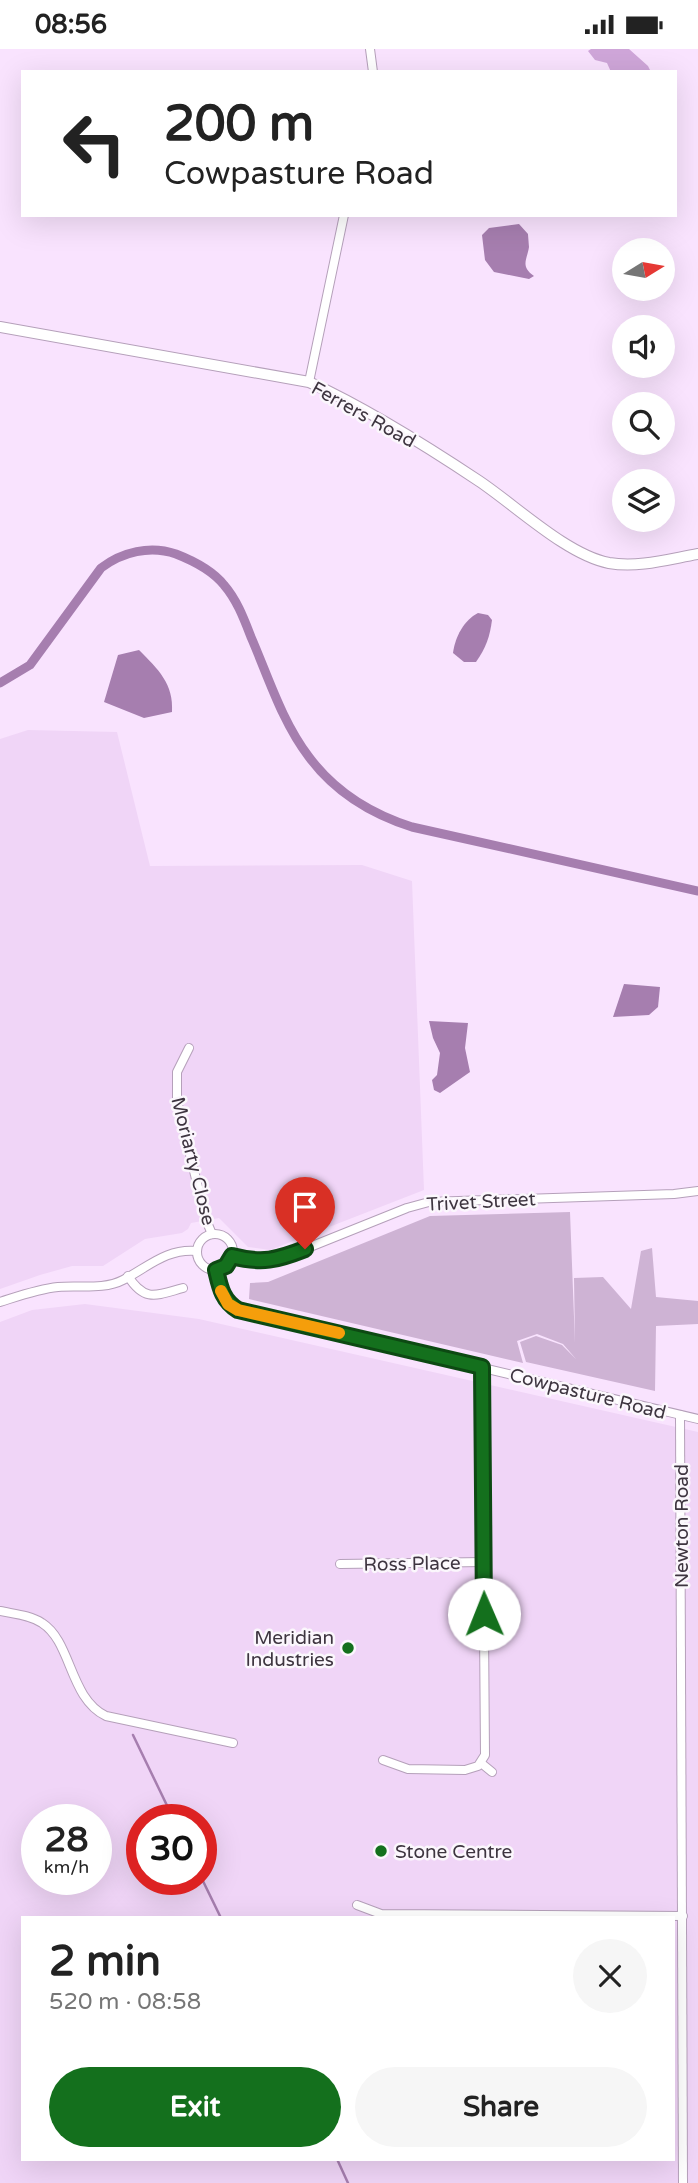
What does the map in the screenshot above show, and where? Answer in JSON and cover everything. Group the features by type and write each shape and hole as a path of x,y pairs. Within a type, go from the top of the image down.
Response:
{"street":[{"path":"370,49 373,70"},
{"path":"309,382 344,217"},
{"name":"Ferrers Road","path":"0,327 309,382 350,402 480,482 586,555 607,562 636,565 698,554"},
{"name":"Moriarty Close","path":"189,1048 177,1072 177,1101 206,1220 212,1234"},
{"name":"Trivet Street","path":"232,1256 246,1260 279,1259 407,1208 429,1202 698,1191"},
{"path":"212,1234 218,1234 229,1241 233,1251 226,1266 216,1270 205,1267 197,1251 202,1240 212,1234"},
{"path":"0,1302 54,1288 121,1281 167,1254 185,1250 197,1251"},
{"name":"Cowpasture Road","path":"216,1270 223,1297 238,1310 698,1419"},
{"path":"128,1276 136,1289 146,1294 183,1289"},
{"path":"383,1760 417,1770 465,1770 481,1763 485,1755 482,1367"},
{"name":"Newton Road","path":"680,1415 683,2183"},
{"name":"Ross Place","path":"340,1564 484,1562"},
{"path":"0,1611 30,1618 47,1626 84,1695 97,1712 233,1743"},
{"path":"481,1763 492,1772"},
{"path":"357,1905 381,1914 683,1916"}],"shaded area":[{"path":"629,49 650,70 610,70 607,63 595,60 588,51"},
{"path":"519,224 528,234 526,266 534,276 529,279 494,272 485,260 482,235 489,228"},
{"path":"478,613 488,615 492,620 489,637 476,662 464,662 453,653 456,641 464,625"},
{"path":"139,650 167,685 172,712 144,718 104,702 118,655"},
{"path":"28,730 117,732 150,866 362,865 412,881 424,1190 270,1250 248,1247 219,1218 191,1223 182,1233 145,1239 103,1266 72,1266 0,1289 0,739"},
{"path":"624,984 660,987 658,1007 649,1015 613,1017"},
{"path":"429,1021 468,1023 465,1048 470,1072 440,1093 434,1090 432,1080 437,1075 440,1053"},
{"path":"570,1212 575,1343 574,1278 603,1277 631,1309 641,1251 652,1248 656,1297 698,1301 698,1324 656,1326 655,1391 526,1362 520,1342 536,1336 562,1345 576,1359 563,1344 537,1334 517,1341 523,1363 249,1299 250,1283 268,1282 430,1216"},
{"path":"85,1304 199,1319 698,1432 698,2183 0,2183 0,1322 32,1310"}],"waterway":[{"path":"0,683 30,665 101,568 127,554 146,550 166,551 208,570 229,591 243,617 283,714 299,743 319,770 355,800 412,827 698,891"},
{"path":"133,1735 166,1804"},
{"path":"210,1895 220,1916"},
{"path":"338,2161 348,2183"}],"slow traffic":[{"path":"221,1291 228,1304 238,1310 339,1333"}],"place":[{"name":"Meridian Industries","path":"348,1648"},
{"name":"Stone Centre","path":"381,1851"}],"route":[{"path":"305,1249 266,1261 232,1256 226,1266 216,1270 223,1297 238,1310 482,1367 484,1614"}]}
